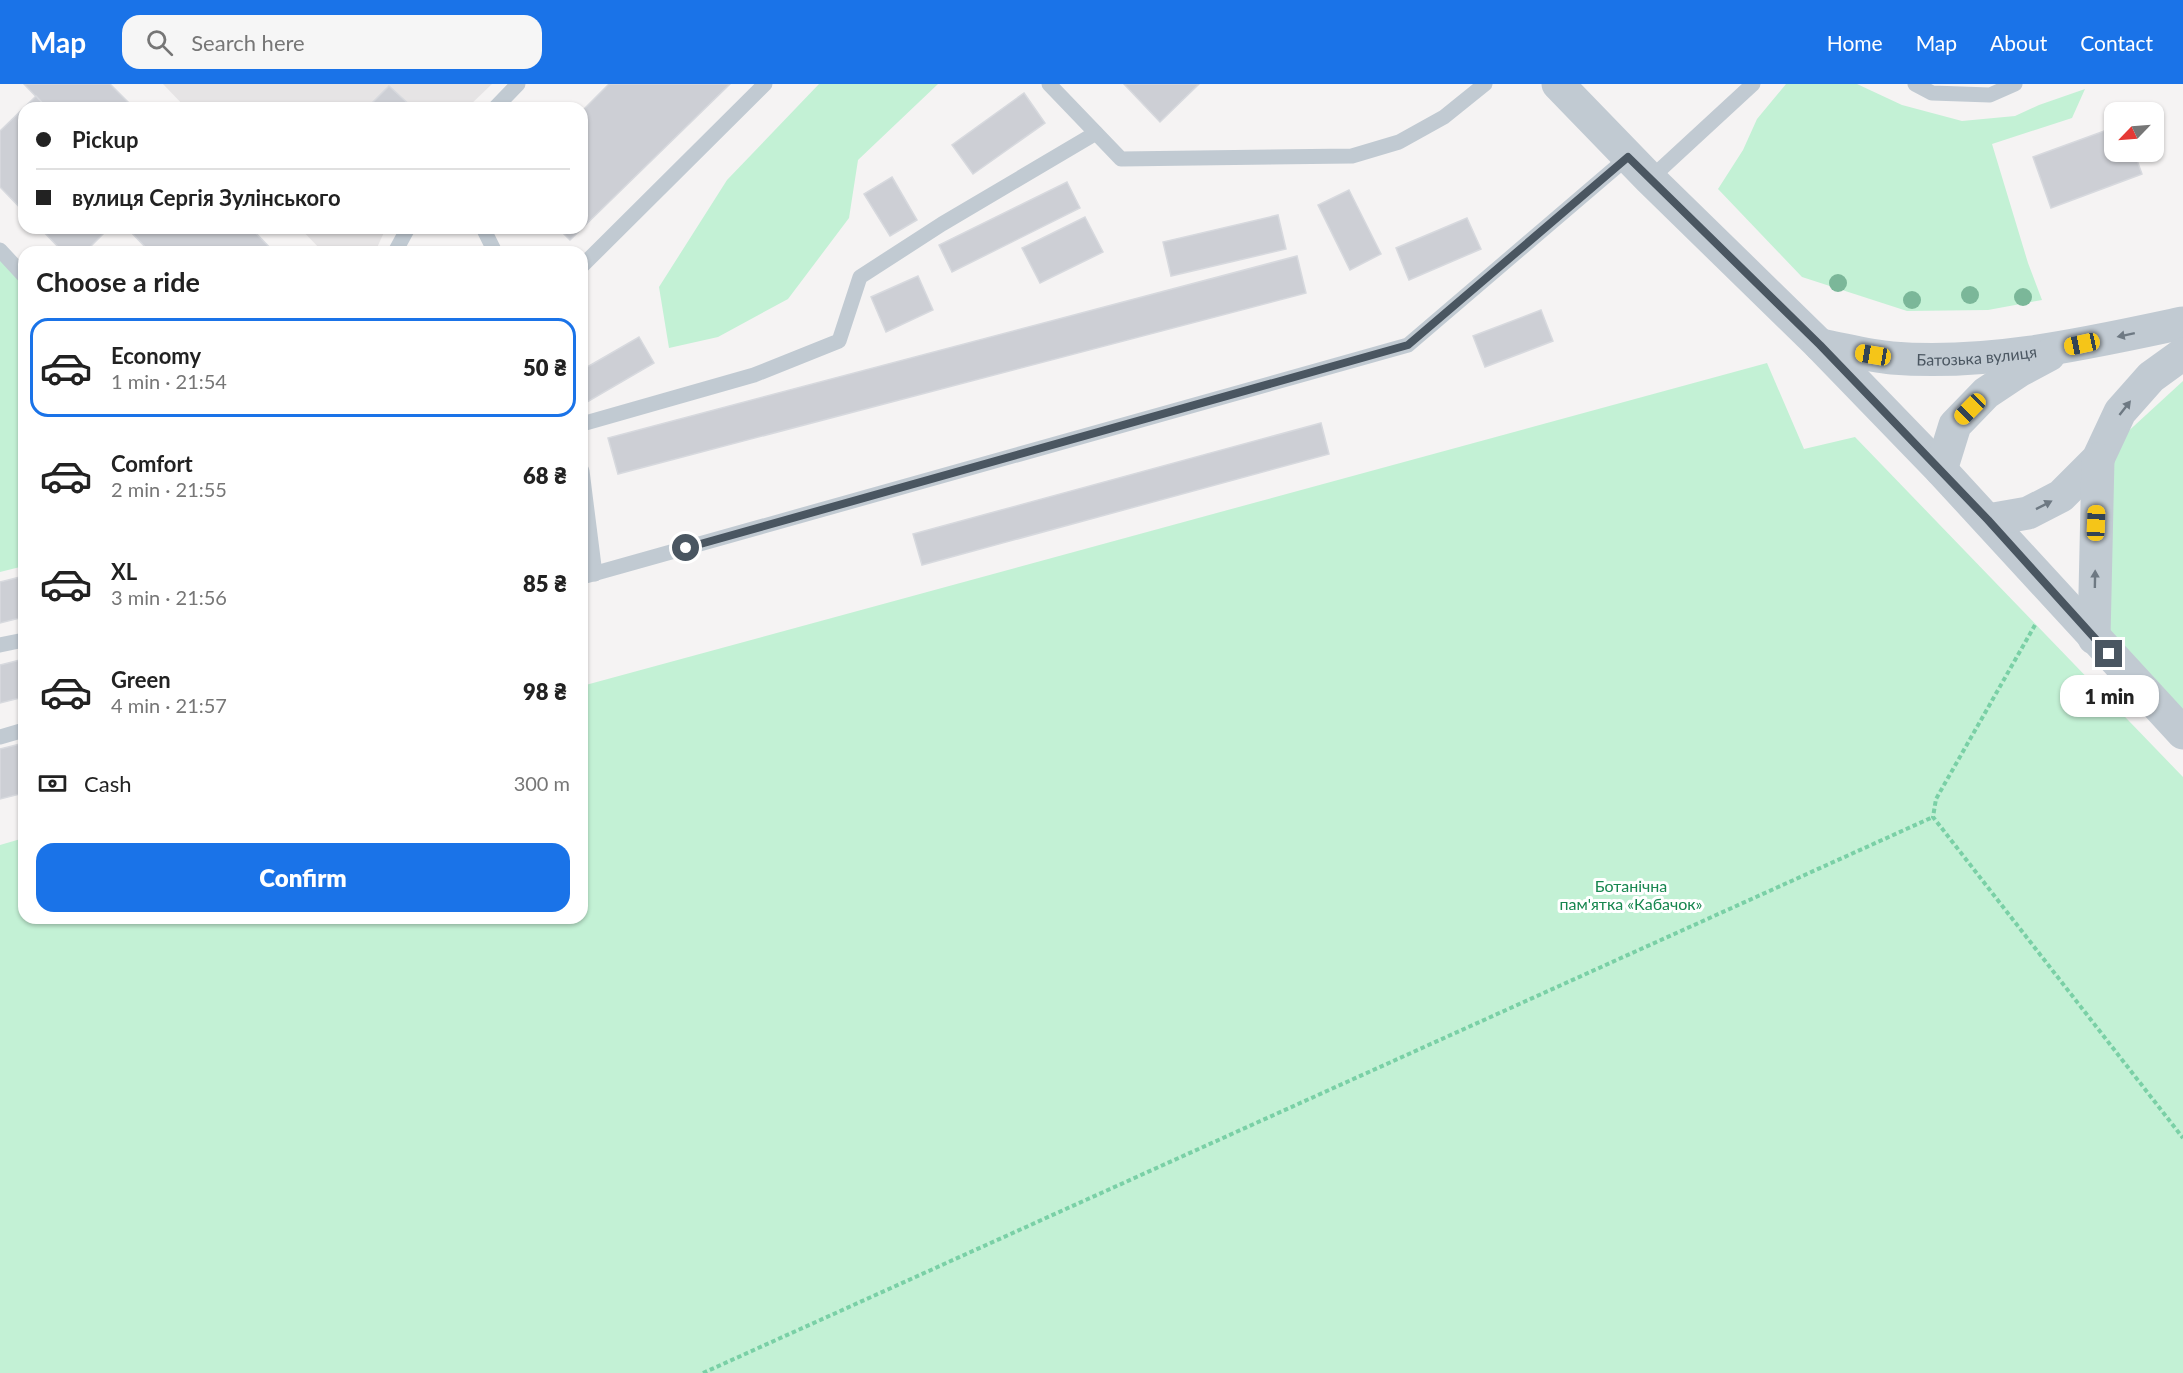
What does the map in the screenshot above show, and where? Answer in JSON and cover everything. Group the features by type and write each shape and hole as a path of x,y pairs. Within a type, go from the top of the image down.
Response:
{"street":[{"path":"1558,84 1639,168 1820,345 1941,470 2183,733"},
{"name":"Батозька вулиця","path":"1820,345 1902,358 1954,359 2061,348 2183,322"},
{"name":"Батозька вулиця","path":"1941,470 1955,424 1986,393 2019,371 2061,348"},
{"path":"1988,520 2028,513 2061,496 2098,459 2120,412 2151,377 2183,354"},
{"path":"2094,638 2098,459"}],"lane":[{"path":"501,102 518,84"},
{"path":"588,260 765,84"},
{"path":"1049,84 1121,159 1352,156 1400,142 1444,117 1485,84"},
{"path":"589,576 1408,345 1753,84"},
{"path":"1915,84 1932,93 1990,95 2014,84"},
{"path":"588,422 754,375 839,340 860,277 942,224 1096,133"},
{"path":"0,250 18,270"},
{"path":"0,645 18,641"},
{"path":"0,737 18,732"}],"path":[{"path":"2054,593 1936,799 1933,817 2183,1137"},
{"path":"703,1373 1933,817"}],"shaded area":[{"path":"163,84 492,84 473,102 180,102"},
{"path":"306,234 383,234 378,246 317,246"}],"green space":[{"path":"819,84 938,84 858,160 849,218 788,299 718,337 669,348 659,287 727,180"},
{"path":"1786,84 1857,84 1902,105 1962,121 2015,116 2085,89 2072,118 1992,144 2028,263 2042,300 1988,310 1907,311 1802,277 1718,189 1743,150 1757,119"},
{"path":"0,250 18,270 18,568 0,572"},
{"name":"Ботанічна пам'ятка «Кабачок»","path":"1767,363 1804,449 1855,437 2183,777 2183,1373 0,1373 0,845 18,840 18,924 588,924 588,684"},
{"path":"2183,381 2183,733 2094,638 2098,459"}],"building":[{"path":"24,84 110,84 128,102 41,102"},
{"path":"609,84 730,84 588,222 588,105"},
{"path":"1124,84 1199,84 1160,122"},
{"path":"389,86 406,102 373,102"},
{"path":"1024,93 1045,123 973,174 952,145"},
{"path":"36,96 42,102 30,102"},
{"path":"18,114 18,206 0,187 0,131"},
{"path":"2104,131 2104,162 2138,162 2142,174 2051,208 2033,157"},
{"path":"892,177 917,220 890,236 864,194"},
{"path":"1067,182 1080,208 952,272 939,245"},
{"path":"1349,190 1381,254 1350,270 1318,205"},
{"path":"1278,215 1286,249 1171,276 1163,242"},
{"path":"1085,217 1103,252 1040,283 1022,248"},
{"path":"1467,218 1481,249 1409,280 1396,248"},
{"path":"46,234 103,234 91,246 57,246"},
{"path":"133,234 257,234 268,246 144,246"},
{"path":"564,234 576,234 570,240"},
{"path":"1297,256 1306,293 618,474 608,438"},
{"path":"918,276 933,310 886,332 871,297"},
{"path":"1541,310 1553,341 1485,367 1473,336"},
{"path":"639,337 654,363 588,402 588,367"},
{"path":"1321,423 1329,454 922,565 913,534"},
{"path":"18,578 18,618 0,623 0,582"},
{"path":"18,660 18,698 0,703 0,665"},
{"path":"18,744 18,794 0,799 0,749"}],"route":[{"path":"686,548 1408,345 1628,157 1820,345 1988,520 2109,654"}]}
